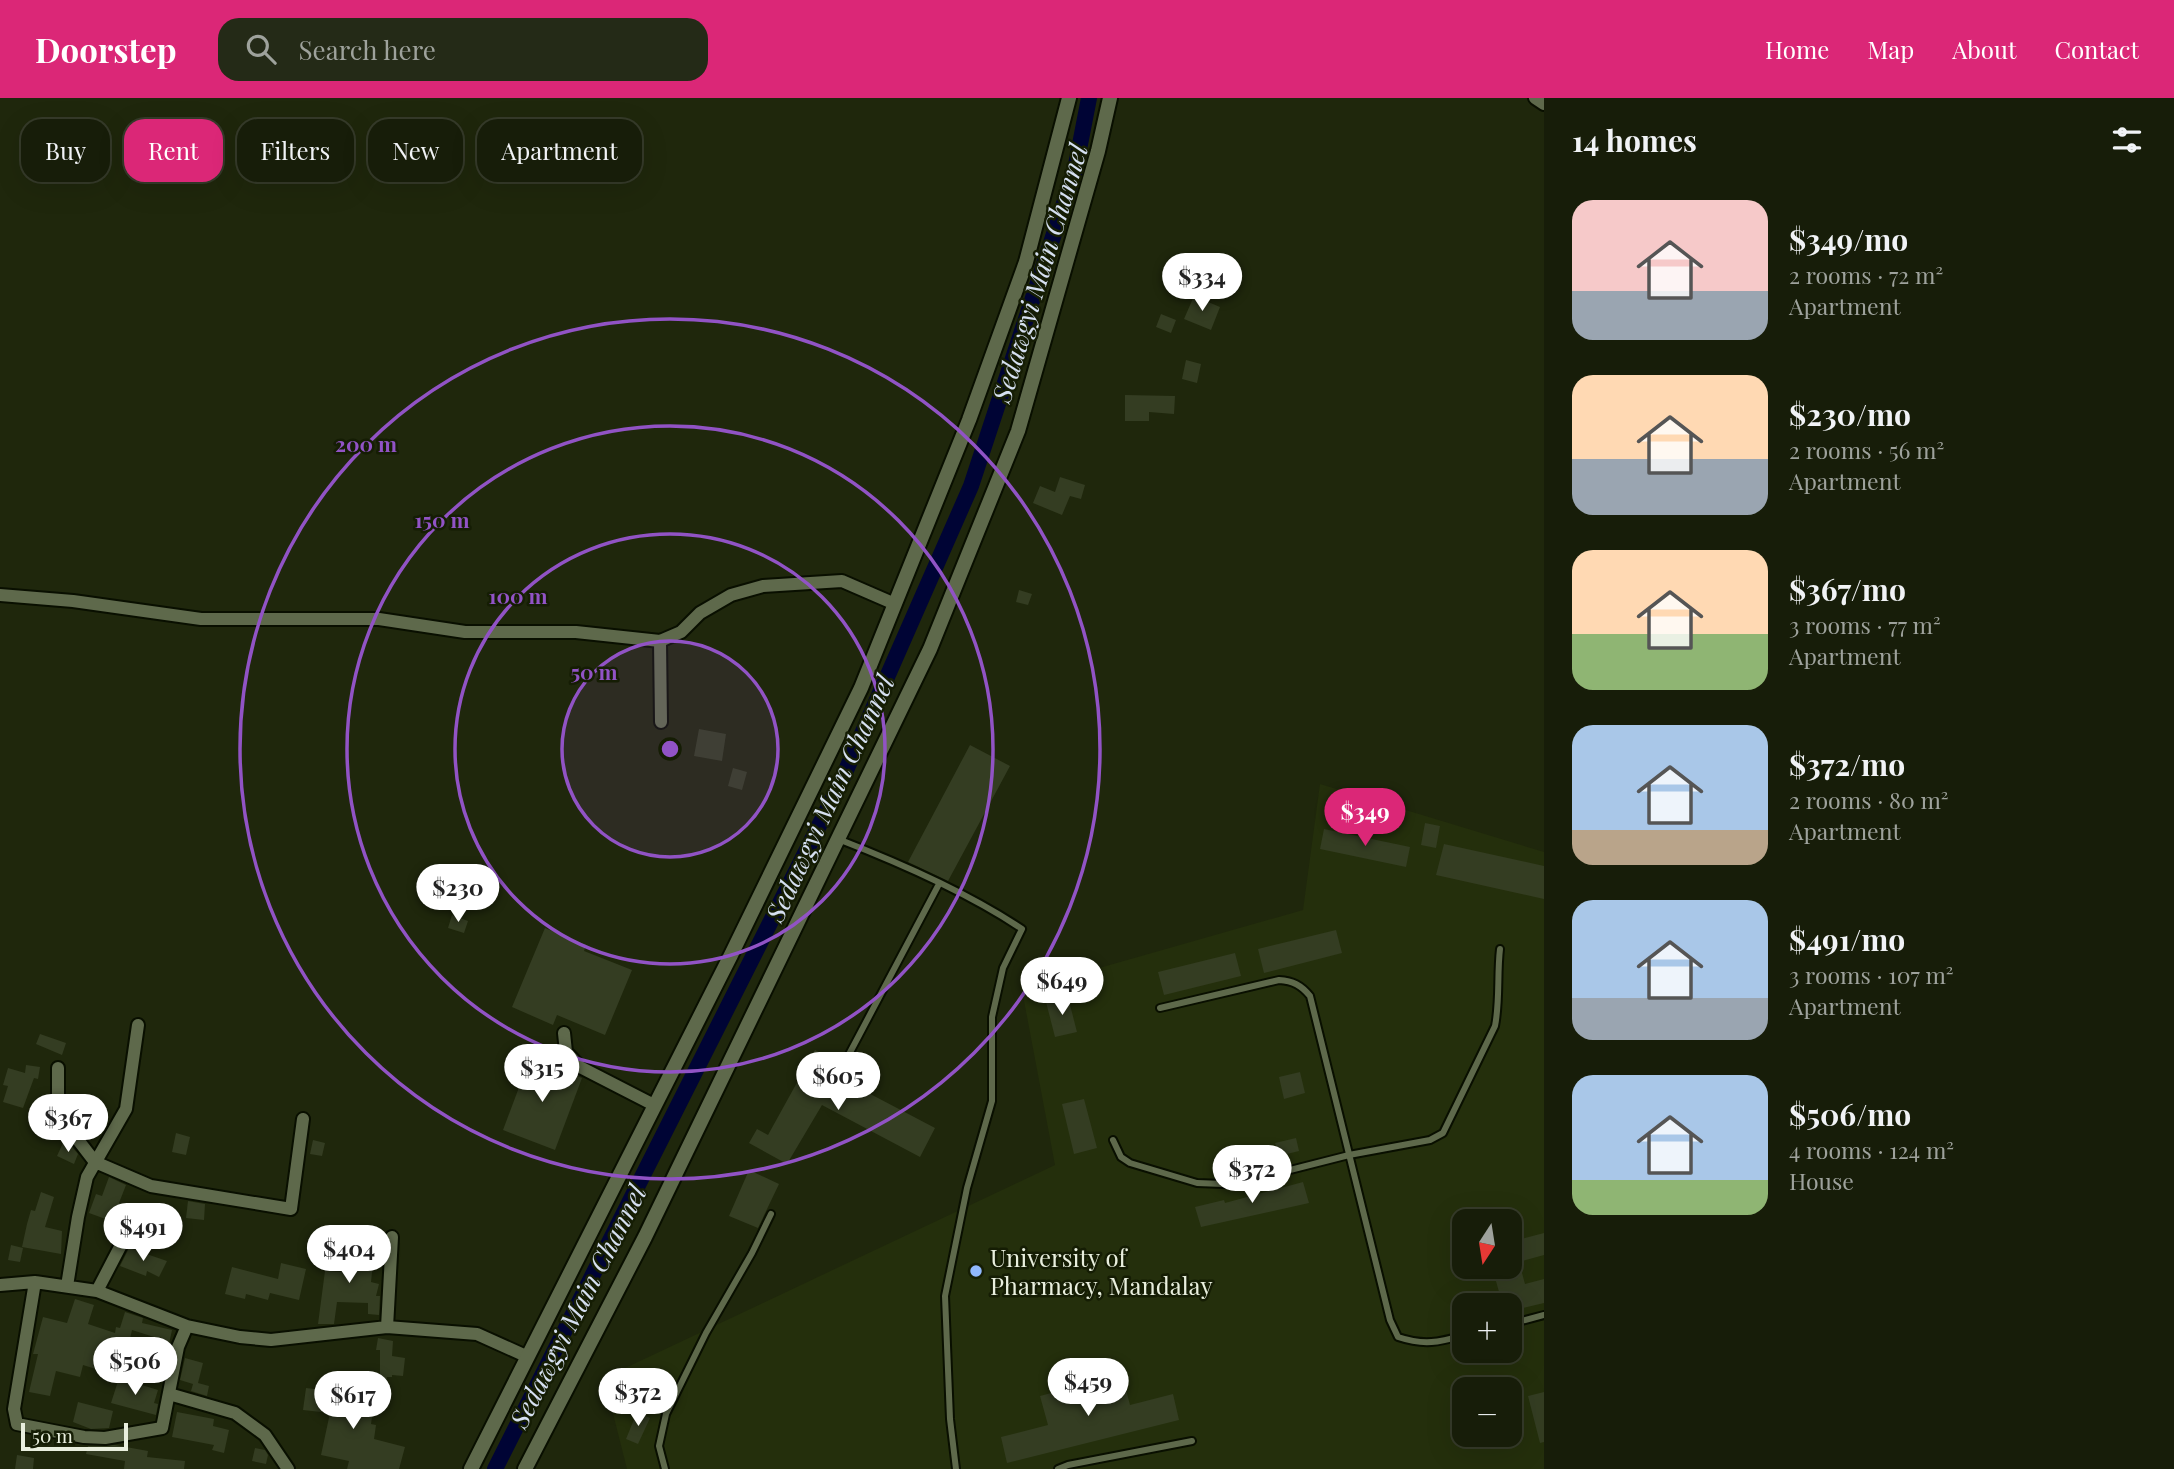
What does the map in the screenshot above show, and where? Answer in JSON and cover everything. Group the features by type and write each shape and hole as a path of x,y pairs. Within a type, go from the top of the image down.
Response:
{"street":[{"path":"471,1469 861,688 969,420 1026,262 1069,98"},
{"path":"525,1469 645,1237 930,649 1018,431 1098,151 1110,98"},
{"path":"1535,98 1544,104"},
{"path":"0,595 73,601 201,619 379,619 465,632 576,632 660,642 681,632 700,613 731,595 763,586 842,581 895,604"},
{"path":"660,642 661,722"},
{"path":"67,1286 87,1177 126,1109 138,1024"},
{"path":"564,1033 566,1052 580,1067 654,1105"},
{"path":"58,1068 58,1114 95,1162 152,1185 191,1194 291,1209 303,1119"},
{"path":"387,1327 392,1237"},
{"path":"97,1291 122,1243"},
{"path":"0,1285 35,1282 97,1291 187,1326 240,1337 271,1340 387,1327 477,1334 526,1356"},
{"path":"35,1282 14,1409 17,1423 84,1437 105,1438 162,1428 178,1347 187,1326"},
{"path":"169,1394 235,1413 265,1435 288,1469"}],"lane":[{"path":"838,838 886,858 999,913 1023,929 1003,968 992,1017 992,1101 967,1188 945,1296 950,1419 956,1469"},
{"path":"846,1060 939,884"},
{"path":"1113,1140 1121,1157 1130,1163 1196,1183 1223,1184 1247,1181 1349,1155 1430,1140 1443,1133 1495,1026 1500,949"},
{"path":"1160,1008 1279,980 1292,981 1303,987 1310,996 1390,1320 1398,1337 1418,1344 1452,1338"},
{"path":"665,1469 659,1446 666,1414 706,1333 771,1214"},
{"path":"1522,1321 1544,1315"},
{"path":"1058,1469 1192,1441"}],"shaded area":[{"path":"1320,784 1544,852 1544,1469 627,1469 604,1378 1055,1165 1022,990 1303,910"}],"building":[{"path":"1194,296 1220,307 1211,330 1184,319"},
{"path":"1161,314 1176,320 1171,333 1156,327"},
{"path":"1186,360 1201,364 1197,383 1182,379"},
{"path":"1125,395 1175,396 1174,414 1149,412 1149,421 1125,421"},
{"path":"1060,477 1085,485 1081,499 1070,496 1062,515 1033,503 1040,486 1055,492"},
{"path":"1019,590 1032,594 1028,605 1016,602"},
{"path":"699,729 726,734 722,761 694,756"},
{"path":"970,745 1010,766 948,881 908,862"},
{"path":"733,768 747,772 742,790 728,786"},
{"path":"1425,823 1440,826 1436,848 1421,845"},
{"path":"1324,829 1410,847 1406,867 1320,849"},
{"path":"1444,844 1544,866 1544,899 1436,875"},
{"path":"452,915 468,921 464,933 448,928"},
{"path":"545,928 586,945 584,951 632,970 605,1035 557,1015 553,1025 512,1007"},
{"path":"1336,930 1342,953 1264,973 1258,949"},
{"path":"1235,953 1241,976 1164,995 1158,972"},
{"path":"1068,997 1077,1032 1055,1037 1046,1002"},
{"path":"40,1034 66,1043 62,1055 36,1044"},
{"path":"815,1050 844,1066 838,1077 935,1128 920,1157 822,1105 787,1164 749,1143 757,1129 768,1135"},
{"path":"530,1058 582,1078 555,1150 503,1130"},
{"path":"26,1065 40,1067 38,1079 34,1078 23,1108 3,1102 8,1086 3,1085 8,1068 25,1073"},
{"path":"1300,1072 1305,1093 1284,1099 1279,1077"},
{"path":"1084,1099 1097,1148 1074,1154 1062,1104"},
{"path":"176,1133 190,1137 186,1155 172,1152"},
{"path":"1296,1138 1299,1151 1279,1156 1275,1143"},
{"path":"313,1140 325,1143 322,1156 310,1154"},
{"path":"63,1143 78,1154 74,1164 57,1156"},
{"path":"749,1170 779,1184 758,1228 729,1216"},
{"path":"109,1177 126,1185 119,1203 144,1212 146,1209 179,1223 171,1239 128,1216 121,1234 114,1239 106,1236 111,1221 89,1213 96,1194 102,1196"},
{"path":"1303,1182 1309,1203 1201,1227 1195,1207 1224,1200 1225,1203"},
{"path":"41,1192 54,1197 45,1227 62,1231 61,1254 22,1247 31,1210 35,1211"},
{"path":"188,1201 205,1204 204,1220 186,1218"},
{"path":"1544,1233 1544,1255 1522,1261 1522,1239"},
{"path":"349,1238 363,1241 358,1262 373,1263 371,1282 379,1284 376,1296 380,1296 379,1315 368,1314 368,1303 337,1302 334,1324 318,1324 325,1271 341,1272"},
{"path":"11,1245 23,1248 20,1262 8,1260"},
{"path":"129,1248 167,1261 159,1277 147,1271 146,1276 120,1266"},
{"path":"281,1263 306,1269 299,1300 270,1293 268,1300 246,1294 245,1299 225,1294 232,1267 278,1279"},
{"path":"1522,1273 1525,1284 1544,1279 1544,1303 1522,1308 1522,1293 1499,1293 1495,1279 1522,1279"},
{"path":"75,1299 94,1305 88,1324 115,1333 116,1327 120,1328 125,1312 143,1318 142,1323 172,1330 169,1344 132,1330 130,1339 127,1338 118,1376 83,1365 80,1377 56,1371 50,1396 29,1392 38,1354 33,1354 43,1317 67,1323"},
{"path":"378,1338 393,1341 392,1356 405,1358 403,1376 387,1377 386,1384 380,1383 380,1350 376,1350"},
{"path":"185,1358 203,1363 198,1383 209,1386 207,1396 191,1391 193,1384 180,1380"},
{"path":"1122,1374 1130,1405 1173,1394 1179,1420 1007,1463 1001,1437 1048,1425 1040,1396"},
{"path":"119,1378 158,1390 154,1403 158,1404 156,1415 111,1403"},
{"path":"306,1388 375,1397 371,1424 376,1425 374,1439 405,1447 399,1469 347,1469 349,1461 321,1455 330,1413 303,1410"},
{"path":"1544,1392 1544,1442 1540,1443 1528,1396"},
{"path":"78,1402 113,1411 109,1428 91,1429 73,1422"},
{"path":"177,1412 214,1419 213,1426 229,1430 224,1453 212,1450 214,1445 172,1437"},
{"path":"637,1412 650,1418 638,1444 626,1439"},
{"path":"115,1445 148,1451 147,1457 185,1461 184,1469 124,1469 125,1461 86,1454 88,1446"},
{"path":"255,1448 265,1450 268,1455 266,1464 252,1461"},
{"path":"17,1455 34,1458 33,1469 15,1469"}],"waterway":[{"name":"Sedawgyi Main Channel","path":"495,1469 840,784 971,486 1075,170 1089,98"}],"place":[{"name":"University of Pharmacy, Mandalay","path":"976,1271"}]}
